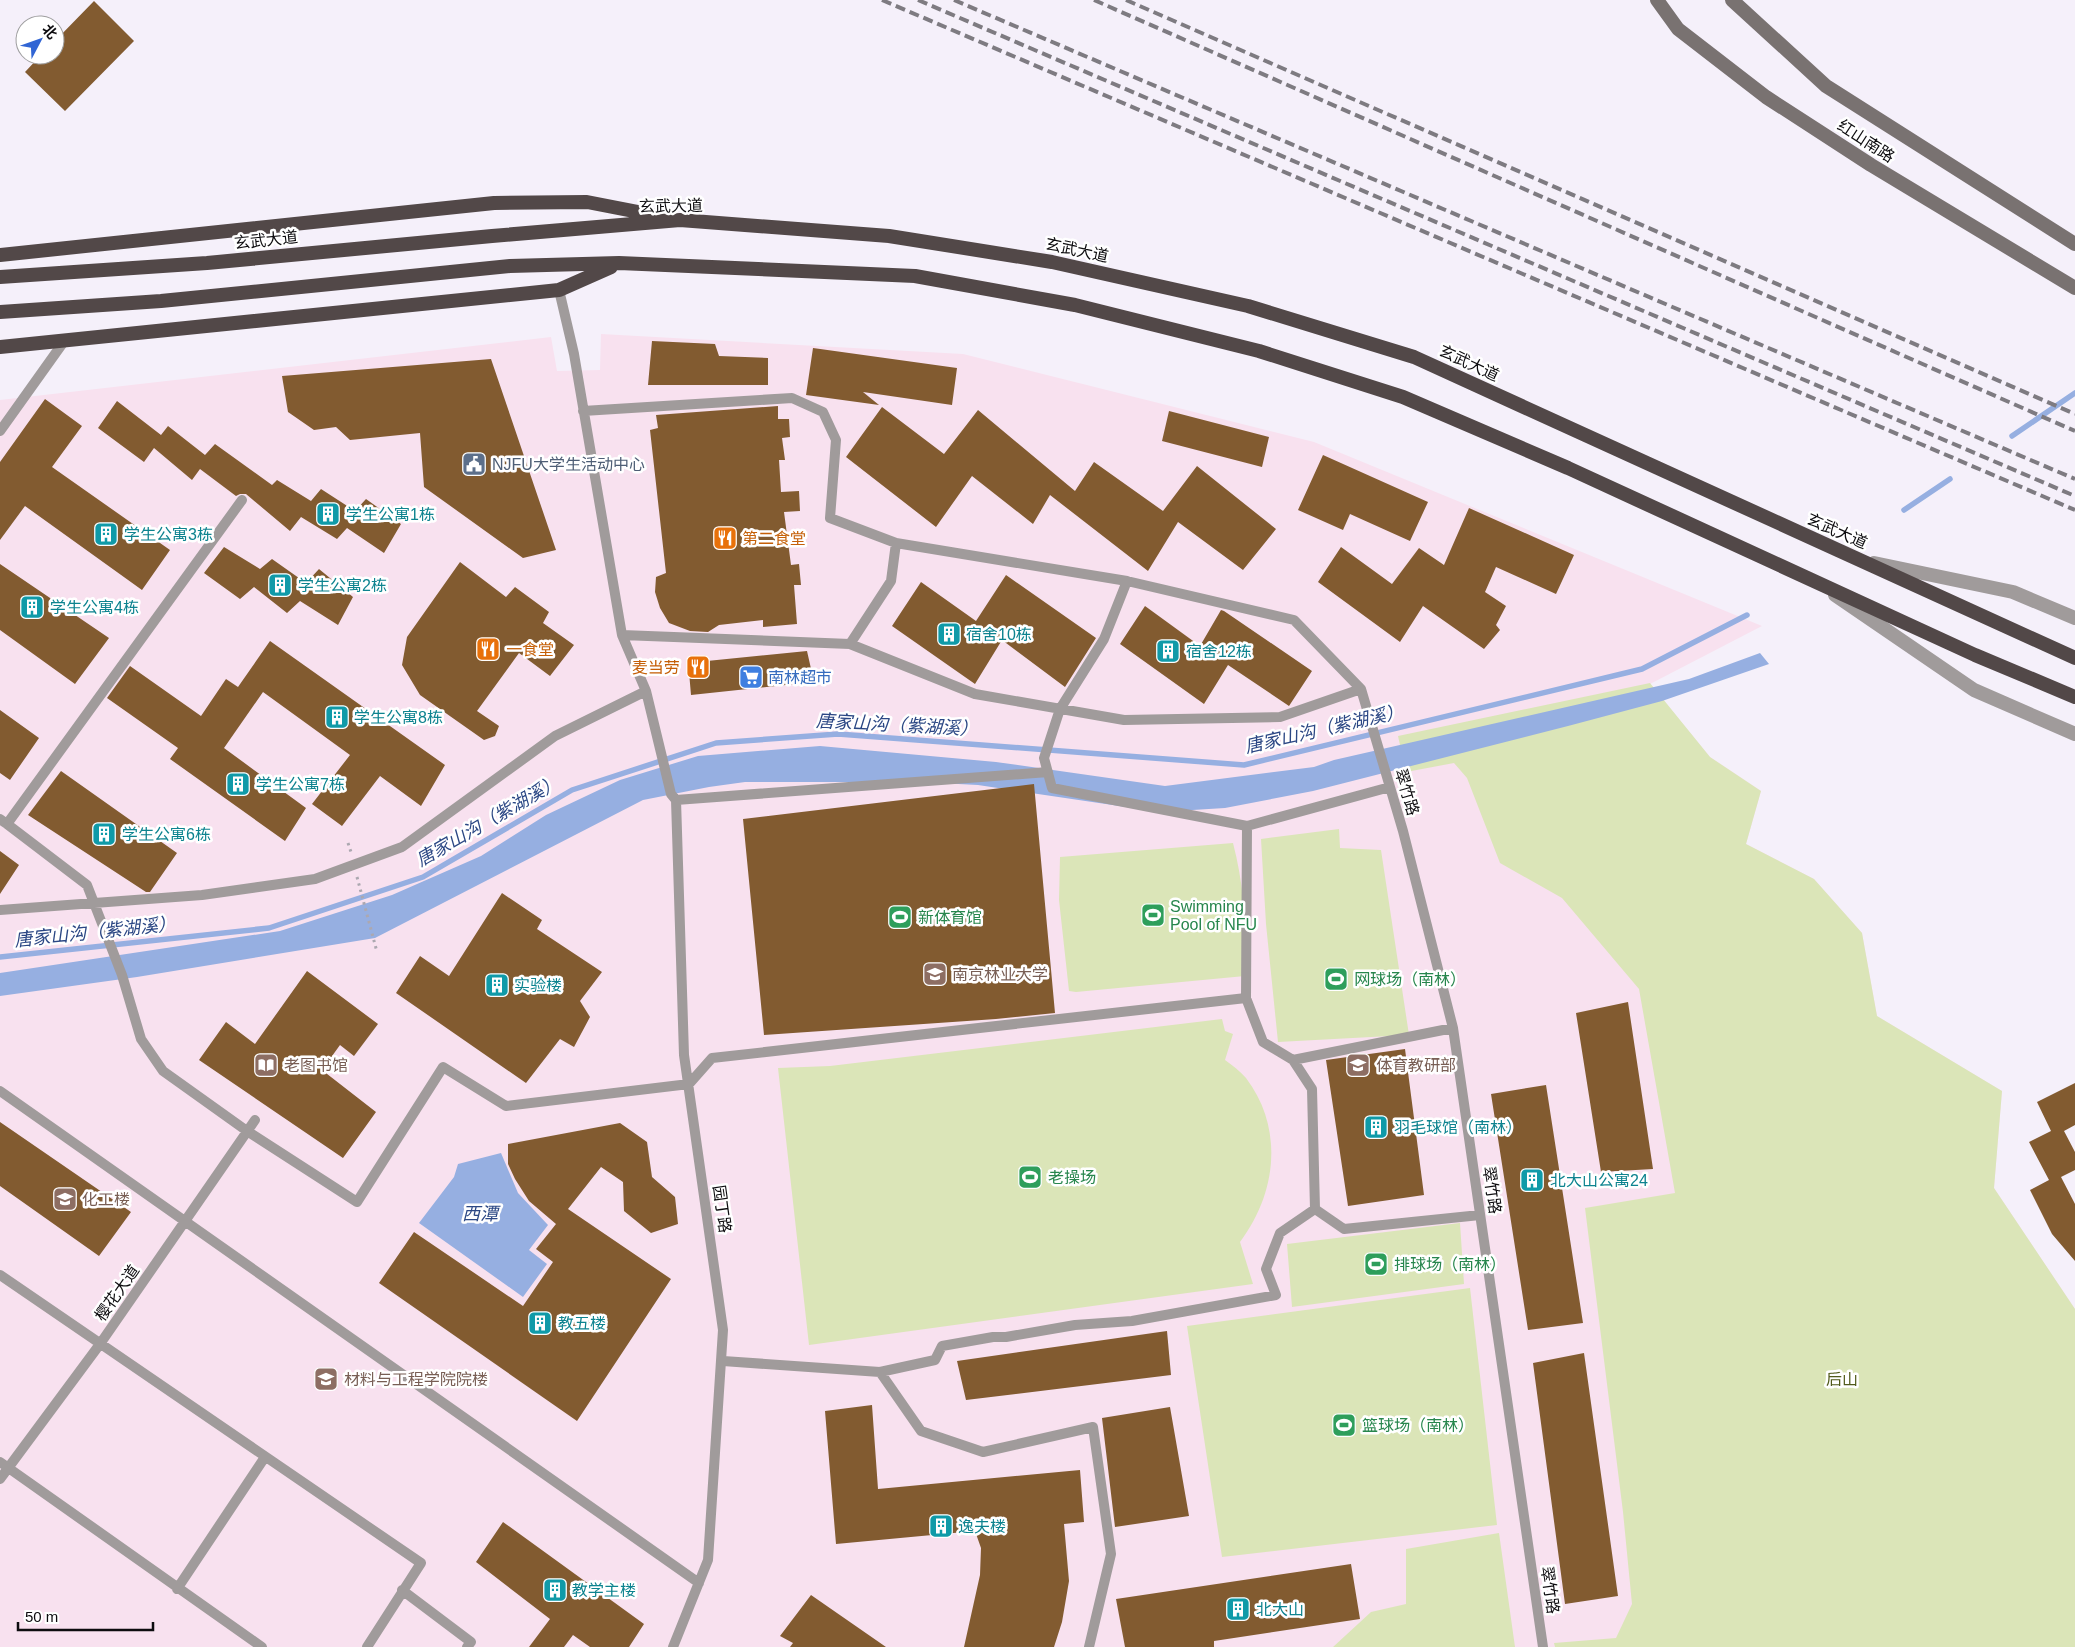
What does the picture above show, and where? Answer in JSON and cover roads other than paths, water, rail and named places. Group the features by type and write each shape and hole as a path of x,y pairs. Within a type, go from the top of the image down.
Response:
{"highway":[{"path":"0,255 494,203 587,202 680,220"},
{"name":"玄武大道","path":"0,278 207,263 680,220 899,238 1052,262 1248,306 1414,357 2075,658"},
{"path":"0,348 559,290 619,263"},
{"path":"0,312 161,301 510,266 619,263 915,276 1075,304 1259,352 1403,397 1568,468 1975,655 2075,697"}],"main road":[{"name":"红山南路","path":"1657,0 1678,29 1766,96 1871,165 2075,288"},
{"name":"红山南路","path":"1732,0 1826,86 2075,244"}],"street":[{"path":"1858,560 2013,592 2075,618"},
{"path":"1809,578 1974,690 2075,734"}],"lane":[{"name":"园丁路","path":"559,290 574,354 622,635 646,691 671,794 676,800 684,1055 724,1330 708,1560 673,1647"},
{"path":"0,430 65,340"},
{"path":"583,412 792,398 823,412 836,440 830,518 896,543 1127,581 1294,620 1361,689 1280,717 1124,720 975,694 850,644 622,635"},
{"path":"242,500 3,822 87,885 103,925 142,1039 162,1072 247,1131 357,1202 444,1067 506,1106 689,1084 712,1058 1246,998"},
{"path":"850,644 891,581 896,543"},
{"path":"1127,581 1104,639 1060,709 1044,758 1052,788 1247,826 1390,787"},
{"name":"翠竹路","path":"1361,689 1390,787 1453,1028 1543,1647"},
{"path":"0,910 202,895 315,879 402,847 555,736 646,691"},
{"path":"676,800 1048,772"},
{"path":"1247,826 1246,998 1263,1042 1293,1060 1312,1089 1315,1209"},
{"path":"1293,1060 1453,1028"},
{"path":"0,1092 698,1584"},
{"name":"樱花大道","path":"0,1479 4,1464 100,1344 255,1120"},
{"path":"1315,1209 1344,1228 1480,1214"},
{"path":"723,1361 880,1372 936,1360 942,1346 1075,1325 1132,1321 1276,1295 1266,1269 1280,1233 1315,1209"},
{"path":"0,1275 421,1563 367,1647"},
{"path":"880,1372 921,1430 983,1452 1093,1427 1111,1554 1089,1647"},
{"path":"177,1589 265,1456"},
{"path":"4,1464 177,1589 262,1647"},
{"path":"402,1590 471,1642 467,1647"}],"water":[{"path":"1760,653 1769,664 1662,701 1313,791 1225,808 1160,812 978,785 919,782 745,782 709,787 643,800 375,938 137,977 0,996 0,973 280,931 392,895 481,856 546,815 620,780 698,756 820,746 996,762 1165,786 1314,767 1334,760 1689,679"},
{"name":"西潭","path":"501,1153 518,1193 548,1225 529,1250 547,1264 523,1297 419,1223 454,1177 458,1164"}],"waterway":[{"name":"唐家山沟（紫湖溪）","path":"2012,436 2075,393"},
{"name":"唐家山沟（紫湖溪）","path":"1904,510 1950,479"},
{"name":"唐家山沟（紫湖溪）","path":"0,957 269,928 423,877 572,790 716,743 838,734 1244,765 1642,669 1747,615"}],"railway":[{"path":"882,0 2075,510"},
{"path":"918,0 2075,496"},
{"path":"954,0 2075,479"},
{"path":"1094,0 2075,431"},
{"path":"1126,0 2075,414"}],"place":[{"name":"NJFU大学生活动中心","path":"474,464"},
{"name":"学生公寓1栋","path":"328,514"},
{"name":"学生公寓3栋","path":"106,534"},
{"name":"第二食堂","path":"725,538"},
{"name":"学生公寓2栋","path":"280,585"},
{"name":"学生公寓4栋","path":"32,607"},
{"name":"宿舍10栋","path":"949,634"},
{"name":"一食堂","path":"488,649"},
{"name":"宿舍12栋","path":"1168,651"},
{"name":"麦当劳","path":"698,667"},
{"name":"南林超市","path":"751,677"},
{"name":"学生公寓8栋","path":"337,717"},
{"name":"学生公寓7栋","path":"238,784"},
{"name":"学生公寓6栋","path":"104,834"},
{"name":"Swimming Pool of NFU","path":"1153,915"},
{"name":"新体育馆","path":"900,917"},
{"name":"南京林业大学","path":"935,974"},
{"name":"网球场（南林）","path":"1336,979"},
{"name":"实验楼","path":"497,985"},
{"name":"老图书馆","path":"266,1065"},
{"name":"体育教研部","path":"1358,1065"},
{"name":"羽毛球馆（南林）","path":"1376,1127"},
{"name":"老操场","path":"1030,1177"},
{"name":"北大山公寓24","path":"1532,1180"},
{"name":"化工楼","path":"65,1199"},
{"name":"排球场（南林）","path":"1376,1264"},
{"name":"教五楼","path":"540,1323"},
{"name":"材料与工程学院院楼","path":"326,1379"},
{"name":"篮球场（南林）","path":"1344,1425"},
{"name":"逸夫楼","path":"941,1526"},
{"name":"教学主楼","path":"555,1590"},
{"name":"北大山","path":"1238,1609"}],"park label":[{"name":"后山","path":"1842,1379"}]}
